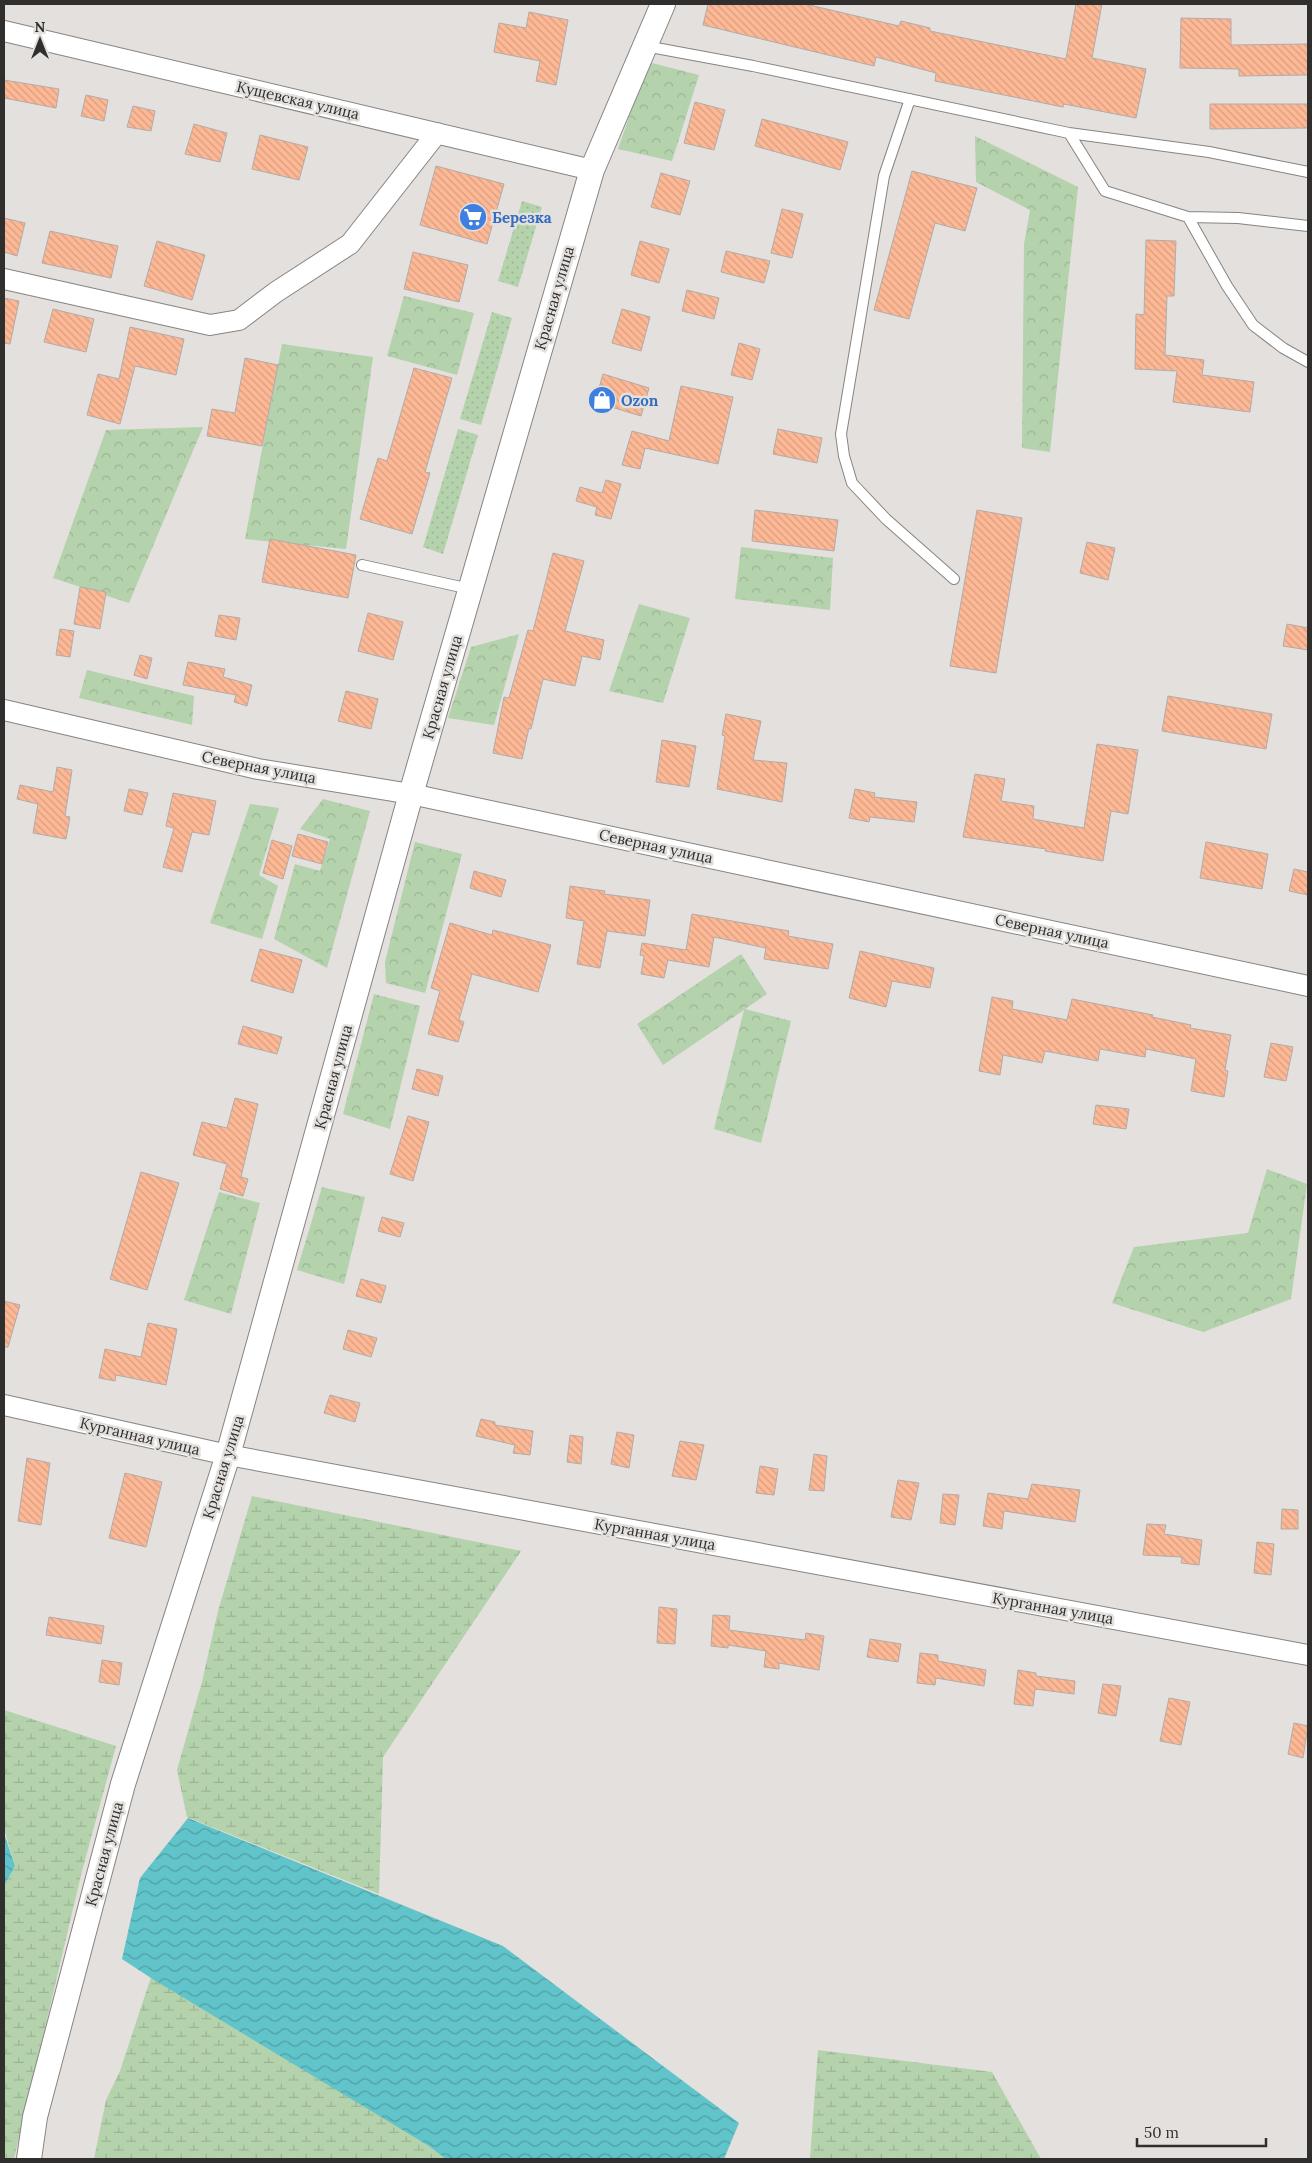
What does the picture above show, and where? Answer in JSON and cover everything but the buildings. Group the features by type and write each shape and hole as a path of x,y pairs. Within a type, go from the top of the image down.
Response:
{"street":[{"name":"Красная улица","path":"29,2159 35,2117 122,1784 228,1455 411,794 592,170 663,4"},
{"name":"Кущевская улица","path":"4,31 592,170"},
{"path":"4,279 210,325 239,320 276,292 350,244 437,133"},
{"name":"Северная улица","path":"4,710 258,769 411,794 1308,986"},
{"name":"Курганная улица","path":"4,1405 228,1455 1308,1655"}],"lane":[{"path":"645,46 753,66 1068,132 1209,152 1308,172"},
{"path":"910,99 884,176 841,434 844,456 852,483 886,519 954,579"},
{"path":"1068,132 1105,191 1188,217 1238,218 1308,226"},
{"path":"1188,217 1227,286 1253,325 1283,348 1308,362"},
{"path":"362,565 470,589"}],"green space":[{"path":"648,62 699,75 672,161 618,149"},
{"path":"975,136 1078,187 1050,452 1022,448 1024,244 1030,210 976,182"},
{"path":"522,201 542,207 518,287 498,281"},
{"path":"404,296 474,313 457,375 387,356"},
{"path":"492,312 512,318 481,425 460,419"},
{"path":"282,344 373,357 346,549 245,539"},
{"path":"203,427 129,603 53,578 106,430"},
{"path":"458,429 478,435 443,554 423,547"},
{"path":"741,547 833,558 830,610 735,599"},
{"path":"639,604 690,618 663,703 609,691"},
{"path":"519,634 494,725 448,718 471,647"},
{"path":"87,670 194,696 192,725 79,698"},
{"path":"323,799 370,811 327,968 274,939 295,864 320,871 330,839 300,829"},
{"path":"250,804 279,808 259,875 278,886 262,939 210,923"},
{"path":"415,842 462,854 425,993 386,983 385,962"},
{"path":"741,954 767,994 745,1009 791,1021 761,1143 714,1129 744,1010 663,1065 637,1024"},
{"path":"374,994 420,1006 390,1129 343,1114"},
{"path":"1267,1169 1307,1184 1291,1299 1203,1332 1112,1303 1134,1247 1248,1233"},
{"path":"322,1187 365,1197 344,1284 297,1270"},
{"path":"219,1192 260,1203 231,1314 184,1300"},
{"path":"252,1496 521,1551 383,1757 379,1894 187,1817 177,1770 202,1682 218,1611"},
{"path":"4,1710 116,1746 81,1875 14,2159 4,2159 4,1886 15,1866 4,1829"},
{"path":"151,1977 430,2146 447,2159 94,2159 106,2100 120,2071"},
{"path":"818,2050 992,2072 1041,2159 810,2159"}],"water":[{"path":"188,1818 503,1946 739,2123 724,2159 446,2159 429,2146 151,1978 122,1959 140,1878"},
{"path":"4,1833 15,1866 4,1886"}],"place":[{"name":"Березка","path":"473,217"},
{"name":"Ozon","path":"602,400"}]}
